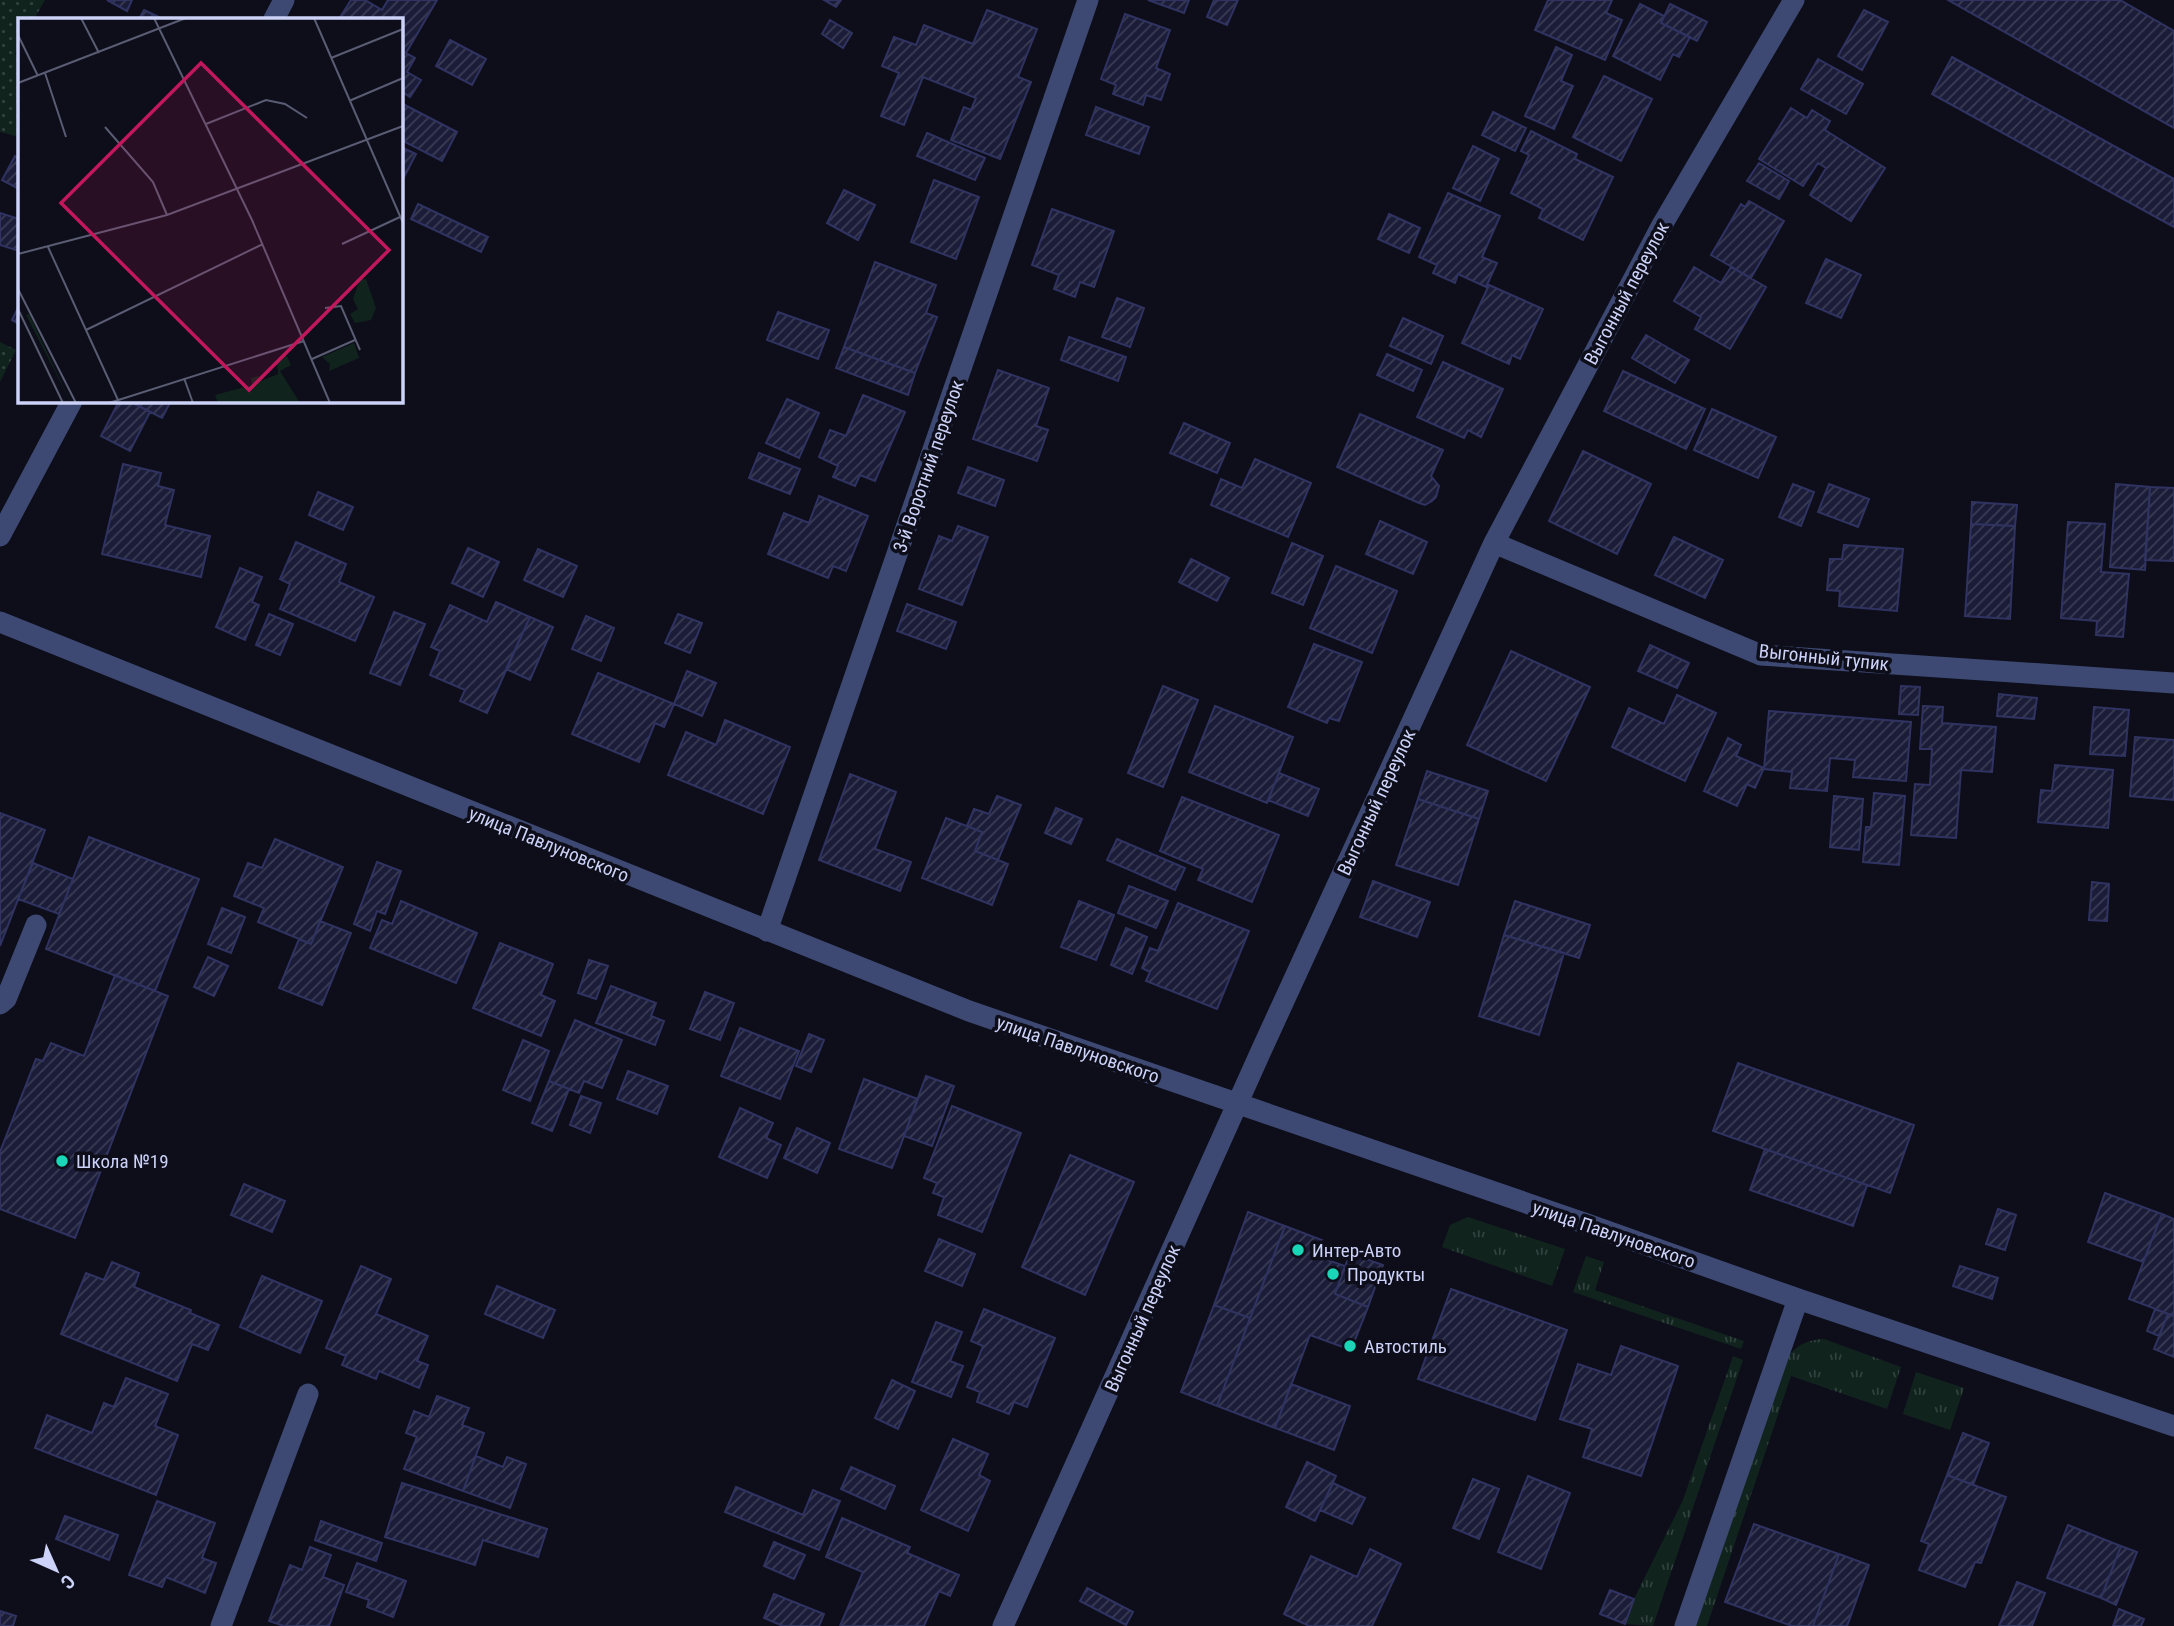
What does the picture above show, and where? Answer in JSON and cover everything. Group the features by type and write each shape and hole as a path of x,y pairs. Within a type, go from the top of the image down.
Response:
{"street":[{"path":"275,18 284,0"},
{"name":"3-й Воротний переулок","path":"767,931 1088,0"},
{"name":"Выгонный переулок","path":"1003,1626 1494,543 1662,225 1794,0"},
{"path":"0,536 71,402"},
{"name":"Выгонный тупик","path":"1494,543 1761,655 2174,683"},
{"name":"улица Павлуновского","path":"0,622 969,1011 1798,1299 2174,1426"},
{"path":"0,1004 6,999 36,925"},
{"path":"1685,1626 1798,1299"},
{"path":"221,1626 308,1394"}],"green space":[{"path":"0,0 45,0 35,18 18,18 18,48 15,54 18,57 18,137 0,132"},
{"path":"0,342 16,350 0,382"},
{"path":"1468,1217 1565,1249 1552,1286 1442,1247 1450,1225"},
{"path":"1586,1256 1604,1262 1595,1290 1744,1341 1741,1349 1573,1292"},
{"path":"1824,1339 1901,1367 1887,1409 1791,1376 1707,1626 1695,1626 1786,1358 1803,1344"},
{"path":"1733,1356 1743,1360 1653,1626 1625,1624 1634,1599 1683,1500"},
{"path":"1916,1372 1964,1388 1950,1430 1903,1414"}],"building":[{"path":"107,0 132,0 127,11"},
{"path":"351,0 365,0 382,10 388,0 437,0 406,53 415,58 407,72 421,80 410,97 402,92 402,18 340,18"},
{"path":"824,0 841,0 836,7"},
{"path":"1148,0 1189,0 1184,13"},
{"path":"1214,0 1238,0 1227,25 1207,17"},
{"path":"1548,0 1612,0 1606,13 1622,20 1605,60 1535,30"},
{"path":"1948,0 2120,0 2174,31 2174,128"},
{"path":"1640,4 1664,16 1661,23 1690,37 1679,57 1673,54 1660,80 1613,56"},
{"path":"1670,4 1707,22 1697,41 1661,23"},
{"path":"144,10 161,18 140,18"},
{"path":"987,10 1037,29 1018,77 1031,82 1000,159 951,140 964,107 971,110 976,98 923,77 904,125 881,116 899,73 882,66 894,37 916,45 924,25 973,44"},
{"path":"1864,10 1888,22 1862,70 1838,56"},
{"path":"1125,14 1170,30 1156,68 1170,74 1161,100 1146,95 1143,105 1113,94 1116,85 1101,79"},
{"path":"830,20 852,33 843,48 822,34"},
{"path":"450,40 486,59 472,85 436,66"},
{"path":"1556,47 1572,55 1561,81 1573,86 1554,129 1525,116"},
{"path":"1952,57 2174,179 2174,227 1932,94"},
{"path":"1818,59 1863,84 1846,114 1801,89"},
{"path":"1604,76 1652,99 1621,161 1573,137"},
{"path":"402,104 457,132 442,161 402,141"},
{"path":"1096,107 1149,127 1139,154 1086,135"},
{"path":"1791,108 1807,118 1812,110 1830,121 1825,130 1885,168 1851,221 1810,195 1826,168 1818,163 1803,186 1759,159"},
{"path":"1493,112 1526,128 1515,151 1482,135"},
{"path":"1531,131 1577,154 1575,159 1613,177 1583,240 1539,218 1543,209 1511,193 1529,155 1521,151"},
{"path":"927,133 985,158 975,180 917,156"},
{"path":"1473,146 1499,159 1480,201 1453,188"},
{"path":"402,147 416,154 402,181"},
{"path":"15,156 18,158 18,188 2,180"},
{"path":"1759,163 1789,181 1779,199 1747,181"},
{"path":"934,180 979,197 956,259 911,242"},
{"path":"844,190 875,205 858,240 827,223"},
{"path":"1448,193 1500,216 1482,257 1497,263 1486,287 1458,274 1455,283 1433,273 1437,265 1419,257"},
{"path":"1749,201 1784,221 1751,278 1711,255 1741,204 1745,207"},
{"path":"418,204 488,237 481,252 411,219"},
{"path":"1052,209 1114,231 1094,287 1080,282 1075,297 1054,289 1059,275 1032,265"},
{"path":"0,213 18,219 18,251 0,245"},
{"path":"1389,214 1420,228 1409,253 1378,239"},
{"path":"1826,259 1861,275 1841,318 1806,303"},
{"path":"875,262 936,285 926,313 937,317 915,373 844,347"},
{"path":"1694,267 1721,283 1731,267 1766,287 1730,349 1695,329 1701,317 1674,301"},
{"path":"1489,285 1543,309 1520,359 1512,355 1509,364 1462,343"},
{"path":"1117,298 1144,308 1130,347 1102,337"},
{"path":"18,308 18,323 12,320"},
{"path":"778,312 829,330 818,359 767,340"},
{"path":"1403,318 1443,336 1431,364 1390,346"},
{"path":"1646,335 1689,360 1675,383 1632,358"},
{"path":"1069,337 1126,357 1118,381 1061,360"},
{"path":"844,347 915,373 908,395 836,368"},
{"path":"1387,354 1422,370 1413,391 1377,375"},
{"path":"1443,362 1503,389 1481,437 1468,430 1464,438 1417,417"},
{"path":"998,370 1049,388 1036,426 1048,430 1037,461 973,439"},
{"path":"1623,371 1705,409 1686,449 1604,411"},
{"path":"863,395 905,412 875,481 860,475 855,486 833,477 838,466 819,457 830,430 846,436"},
{"path":"787,399 819,413 799,458 766,443"},
{"path":"118,402 131,402 150,412 130,451 101,436"},
{"path":"131,402 170,402 162,418"},
{"path":"1712,409 1776,437 1758,478 1694,450"},
{"path":"1360,414 1443,450 1431,476 1439,486 1432,501 1425,505 1419,503 1337,467"},
{"path":"1184,423 1230,443 1217,473 1170,453"},
{"path":"1583,451 1651,484 1617,554 1549,521"},
{"path":"759,453 800,469 790,494 749,478"},
{"path":"1255,459 1311,483 1288,537 1211,505 1221,479 1242,488"},
{"path":"123,464 161,473 158,486 174,490 165,525 210,536 201,577 102,554"},
{"path":"968,467 1004,480 995,506 958,493"},
{"path":"1793,484 1814,492 1801,526 1779,517"},
{"path":"1829,484 1869,499 1858,527 1818,512"},
{"path":"2116,484 2150,487 2145,570 2110,567"},
{"path":"2150,487 2174,488 2174,561 2145,560"},
{"path":"318,492 353,507 343,530 309,515"},
{"path":"819,496 868,516 846,571 833,566 828,578 768,554 784,513 809,523"},
{"path":"1972,502 2017,505 2015,526 1971,524"},
{"path":"1380,521 1427,542 1413,574 1366,554"},
{"path":"2068,522 2105,524 2101,572 2129,574 2123,637 2096,635 2097,621 2061,618"},
{"path":"1971,524 2015,526 2010,619 1965,616"},
{"path":"958,526 988,537 962,605 919,589 939,536 952,541"},
{"path":"1674,537 1723,560 1705,598 1655,575"},
{"path":"296,542 346,564 339,582 374,597 355,641 280,609 290,584 280,579"},
{"path":"1292,543 1323,556 1303,605 1272,593"},
{"path":"1844,545 1903,549 1897,611 1839,606 1840,591 1827,590 1830,559 1842,559"},
{"path":"468,548 499,562 483,597 452,583"},
{"path":"538,549 577,566 563,597 524,580"},
{"path":"1191,559 1229,578 1217,601 1179,582"},
{"path":"1336,566 1397,591 1372,653 1310,628"},
{"path":"240,568 262,577 252,602 259,605 245,640 216,627"},
{"path":"496,602 530,617 487,713 460,701 465,690 430,675 440,651 431,647 450,605 487,622"},
{"path":"907,604 956,622 946,649 897,631"},
{"path":"394,612 425,624 400,685 370,673"},
{"path":"269,614 293,624 280,655 256,645"},
{"path":"678,614 702,623 690,653 665,643"},
{"path":"586,616 614,628 601,661 572,649"},
{"path":"530,617 553,627 530,680 506,669"},
{"path":"1314,644 1362,662 1339,721 1329,718 1327,723 1288,707"},
{"path":"1650,645 1689,663 1677,688 1638,671"},
{"path":"1511,651 1590,687 1546,781 1467,745"},
{"path":"687,671 716,683 702,716 674,704"},
{"path":"598,673 674,704 664,727 655,723 639,762 572,734"},
{"path":"1163,686 1198,700 1163,787 1128,773"},
{"path":"1901,686 1920,687 1918,715 1899,714"},
{"path":"1999,694 2037,698 2034,719 1997,716"},
{"path":"1677,695 1716,713 1685,781 1612,747 1629,708 1664,724"},
{"path":"1215,706 1293,737 1267,803 1189,772"},
{"path":"1923,706 1943,707 1942,723 1996,727 1992,772 1961,770 1956,838 1911,835 1915,784 1930,785 1932,749 1920,749"},
{"path":"2094,707 2129,710 2125,756 2090,754"},
{"path":"1769,711 1911,722 1906,781 1853,777 1855,760 1830,758 1827,791 1790,788 1792,772 1764,769"},
{"path":"725,720 790,747 763,814 668,775 686,732 716,745"},
{"path":"2135,737 2174,740 2174,800 2130,796"},
{"path":"1728,738 1741,745 1736,756 1764,768 1755,788 1747,784 1737,806 1704,791"},
{"path":"2055,765 2113,770 2108,828 2038,822 2041,790 2052,791"},
{"path":"1427,771 1488,791 1479,819 1418,799"},
{"path":"1279,773 1319,789 1308,816 1268,800"},
{"path":"850,774 896,792 875,849 911,862 900,891 819,860"},
{"path":"1874,793 1905,796 1899,865 1863,862 1866,827 1871,827"},
{"path":"997,796 1021,805 998,860 975,851 982,832 967,826 974,809 989,814"},
{"path":"1834,796 1863,799 1859,850 1830,847"},
{"path":"1182,797 1279,835 1252,902 1198,880 1203,869 1160,851"},
{"path":"1418,799 1479,819 1458,885 1396,865"},
{"path":"1056,808 1082,819 1071,844 1045,833"},
{"path":"0,813 45,830 0,946"},
{"path":"946,818 982,832 975,851 1008,864 992,905 922,878"},
{"path":"89,837 199,879 155,991 46,949"},
{"path":"275,839 343,867 311,944 258,922 264,908 234,896 248,863 262,868"},
{"path":"1117,839 1185,868 1175,890 1107,860"},
{"path":"377,862 401,871 385,914 377,911 370,931 354,924"},
{"path":"33,863 73,879 59,914 18,899"},
{"path":"1373,881 1430,902 1417,937 1360,917"},
{"path":"2092,882 2109,884 2107,921 2089,920"},
{"path":"1129,886 1168,901 1156,928 1118,913"},
{"path":"401,901 477,933 456,983 370,948 382,920 392,924"},
{"path":"1079,901 1114,915 1096,960 1061,947"},
{"path":"1515,901 1590,925 1579,958 1504,935"},
{"path":"1178,903 1249,931 1217,1009 1146,981 1150,972 1142,968 1150,948 1158,951"},
{"path":"222,908 245,917 231,953 208,944"},
{"path":"320,921 351,933 322,1005 279,988 299,939 311,944"},
{"path":"1126,928 1147,937 1132,974 1111,965"},
{"path":"1504,935 1564,953 1539,1035 1479,1016"},
{"path":"500,943 553,964 541,995 555,1001 541,1036 473,1008"},
{"path":"208,957 228,966 214,996 194,987"},
{"path":"589,960 608,966 596,999 578,993"},
{"path":"115,975 168,996 75,1238 0,1209 0,1152 36,1059 43,1061 51,1043 84,1056"},
{"path":"611,986 656,1003 651,1016 664,1021 655,1045 596,1023"},
{"path":"705,992 734,1003 720,1040 690,1029"},
{"path":"575,1020 622,1040 602,1088 584,1081 579,1093 549,1081"},
{"path":"740,1028 799,1051 780,1099 721,1076"},
{"path":"809,1034 824,1040 811,1072 796,1066"},
{"path":"523,1040 549,1051 530,1101 503,1090"},
{"path":"1738,1063 1914,1125 1890,1193 1713,1131"},
{"path":"628,1071 668,1086 657,1114 617,1099"},
{"path":"926,1076 954,1086 932,1146 904,1136"},
{"path":"864,1079 918,1099 892,1168 839,1149"},
{"path":"549,1081 569,1089 552,1131 532,1123"},
{"path":"581,1096 601,1103 590,1133 570,1125"},
{"path":"952,1106 1021,1133 982,1232 938,1215 944,1197 933,1193 937,1183 924,1178"},
{"path":"740,1108 773,1123 766,1138 781,1145 767,1178 719,1157"},
{"path":"797,1128 830,1143 817,1173 784,1158"},
{"path":"1765,1149 1867,1185 1853,1226 1750,1190"},
{"path":"1070,1155 1134,1182 1085,1295 1022,1267"},
{"path":"244,1184 285,1201 272,1232 231,1215"},
{"path":"2105,1193 2162,1214 2143,1262 2088,1242"},
{"path":"1998,1209 2016,1215 2005,1250 1986,1244"},
{"path":"1248,1212 1285,1226 1250,1318 1214,1305"},
{"path":"2162,1214 2174,1219 2174,1316 2129,1299"},
{"path":"1285,1226 1322,1240 1316,1256 1345,1266 1335,1294 1368,1307 1351,1350 1310,1335 1275,1428 1217,1406"},
{"path":"939,1239 975,1254 962,1286 925,1271"},
{"path":"1350,1253 1383,1265 1368,1307 1335,1294"},
{"path":"112,1262 139,1273 134,1287 191,1310 190,1313 219,1325 208,1350 192,1344 177,1381 61,1334 86,1273 104,1280"},
{"path":"361,1266 391,1279 376,1314 428,1336 417,1361 428,1365 419,1388 379,1371 376,1379 342,1365 346,1356 326,1348"},
{"path":"1960,1266 1998,1278 1992,1299 1953,1286"},
{"path":"262,1276 322,1301 300,1353 240,1327"},
{"path":"497,1286 555,1310 543,1338 485,1314"},
{"path":"1451,1289 1567,1330 1535,1420 1418,1379"},
{"path":"1214,1305 1250,1318 1217,1406 1181,1392"},
{"path":"984,1309 1055,1338 1027,1407 1014,1402 1009,1414 977,1402 980,1392 967,1387 983,1346 971,1341"},
{"path":"2155,1309 2168,1314 2159,1336 2147,1331"},
{"path":"2168,1314 2174,1316 2174,1357 2154,1349"},
{"path":"936,1322 962,1332 950,1361 963,1366 951,1397 912,1382"},
{"path":"1621,1346 1678,1366 1641,1476 1583,1457 1592,1429 1560,1419 1578,1364 1611,1375"},
{"path":"126,1378 168,1394 155,1426 178,1435 156,1495 35,1448 47,1415 92,1433 104,1403 114,1407"},
{"path":"892,1380 915,1391 898,1429 875,1418"},
{"path":"1291,1384 1350,1406 1334,1450 1275,1428"},
{"path":"437,1396 469,1408 462,1425 484,1433 463,1491 404,1469 417,1437 406,1433 414,1411 429,1417"},
{"path":"1963,1433 1989,1443 1973,1485 1947,1475"},
{"path":"953,1439 988,1454 979,1475 990,1481 968,1531 921,1510"},
{"path":"476,1456 503,1467 507,1457 526,1464 510,1508 463,1491"},
{"path":"1307,1462 1336,1476 1315,1521 1286,1507"},
{"path":"851,1467 895,1486 885,1509 841,1489"},
{"path":"1947,1475 2006,1497 1981,1563 1975,1562 1965,1587 1919,1570 1929,1544 1921,1541"},
{"path":"1528,1476 1570,1493 1541,1569 1498,1552"},
{"path":"1473,1479 1499,1489 1479,1539 1453,1528"},
{"path":"402,1483 547,1529 538,1557 483,1540 475,1565 385,1537"},
{"path":"1333,1483 1365,1498 1352,1524 1320,1510"},
{"path":"736,1487 803,1515 813,1490 840,1501 819,1550 725,1512"},
{"path":"157,1501 215,1523 202,1558 216,1563 205,1593 166,1577 162,1587 129,1575"},
{"path":"65,1516 118,1535 109,1560 56,1539"},
{"path":"842,1518 910,1547 907,1553 959,1575 950,1596 939,1591 924,1626 840,1626 863,1572 826,1557"},
{"path":"321,1521 382,1543 376,1561 315,1540"},
{"path":"1754,1524 1839,1554 1813,1626 1792,1626 1725,1602"},
{"path":"2068,1525 2121,1546 2101,1598 2047,1578"},
{"path":"774,1542 805,1555 794,1579 764,1566"},
{"path":"2121,1546 2137,1552 2116,1605 2101,1598"},
{"path":"310,1547 331,1555 323,1577 344,1585 329,1626 284,1626 269,1621 290,1565 302,1570"},
{"path":"1370,1549 1401,1564 1372,1626 1309,1626 1284,1614 1311,1556 1357,1577"},
{"path":"1839,1554 1869,1565 1847,1626 1813,1626"},
{"path":"357,1563 406,1581 393,1617 367,1607 369,1600 346,1592"},
{"path":"2017,1582 2045,1593 2032,1626 1999,1626"},
{"path":"1087,1588 1133,1612 1126,1625 1080,1601"},
{"path":"1610,1590 1634,1599 1625,1624 1600,1614"},
{"path":"774,1594 824,1614 819,1626 783,1626 764,1618"},
{"path":"2119,1609 2144,1619 2141,1626 2113,1626"},
{"path":"0,1611 16,1616 13,1626 0,1626"}],"place":[{"name":"Школа №19","path":"62,1161"},
{"name":"Интер-Авто","path":"1298,1250"},
{"name":"Продукты","path":"1333,1274"},
{"name":"Автостиль","path":"1350,1346"}]}
